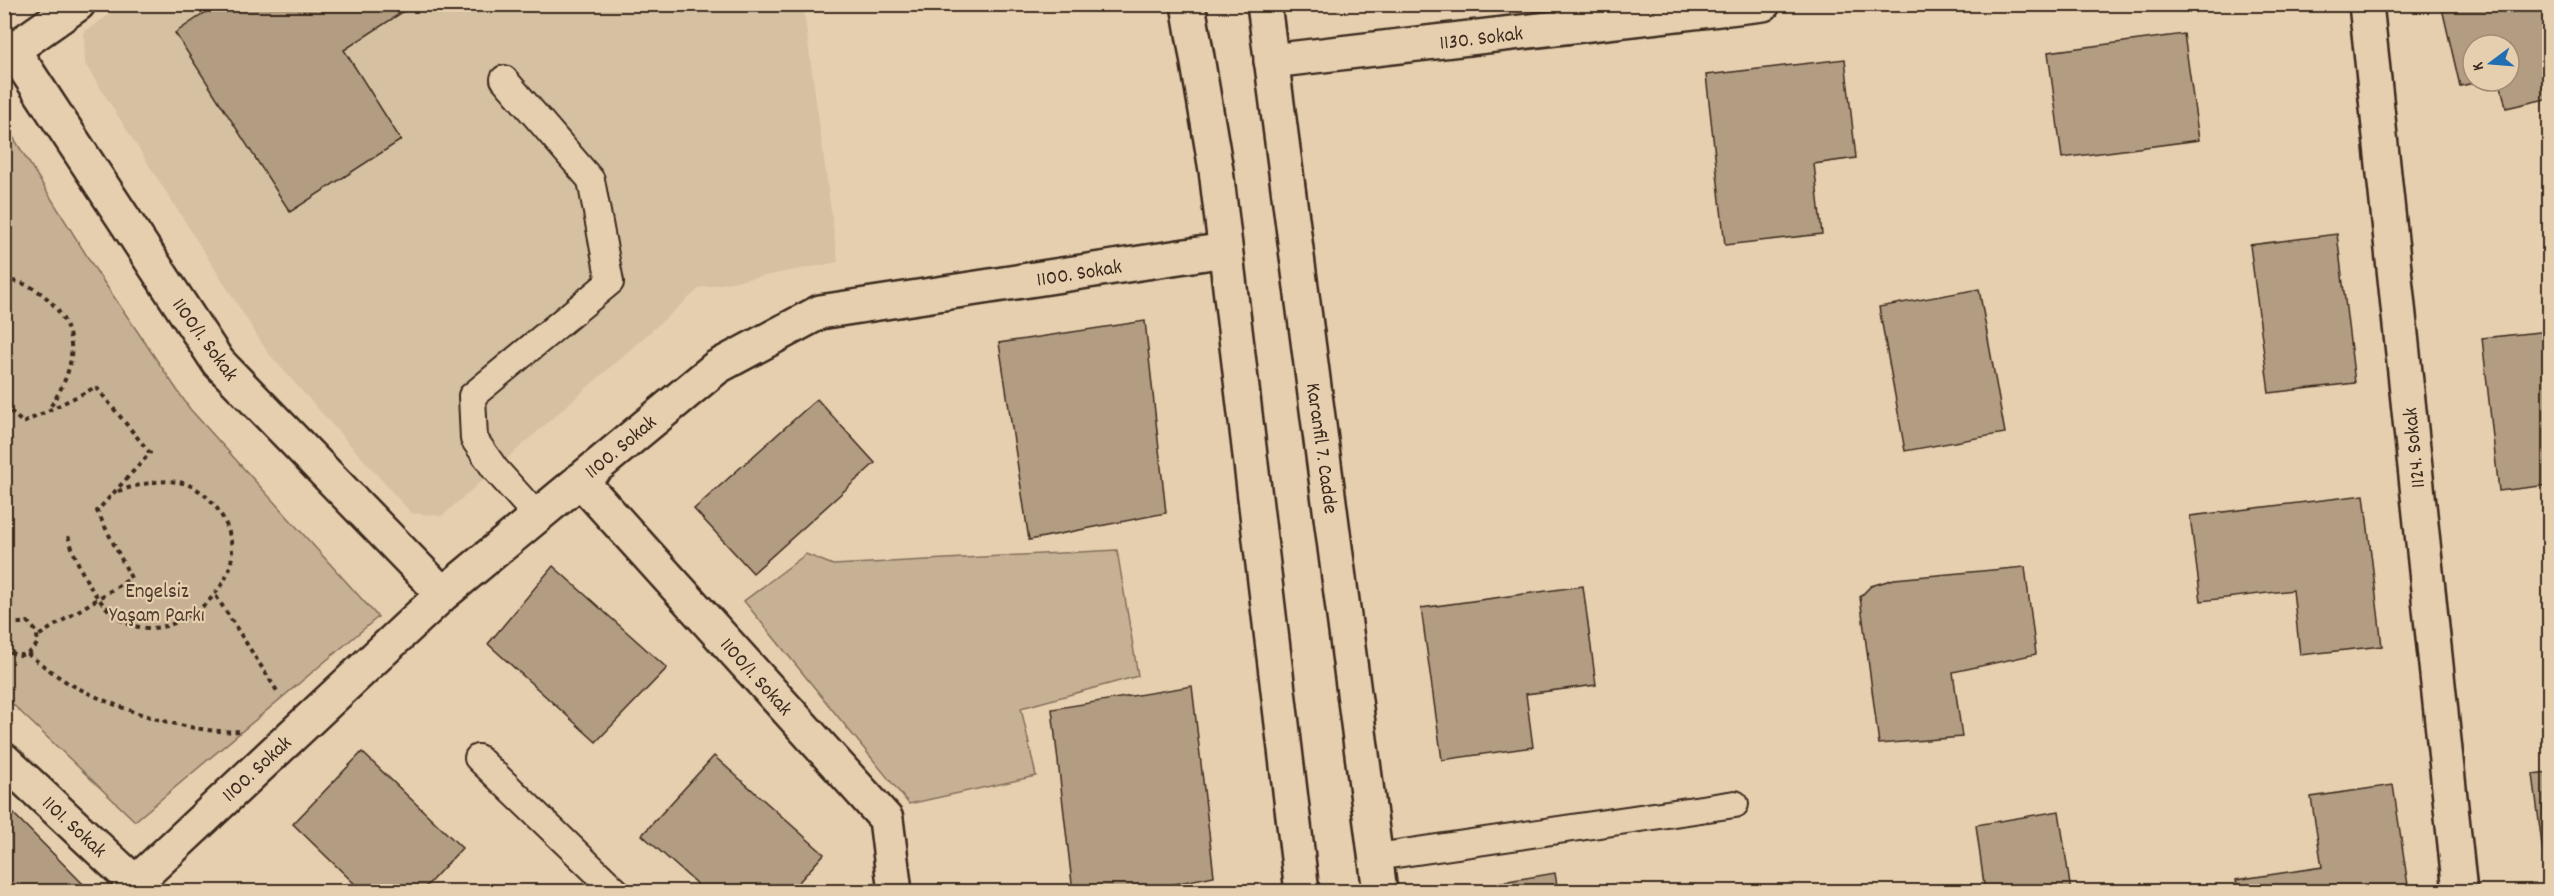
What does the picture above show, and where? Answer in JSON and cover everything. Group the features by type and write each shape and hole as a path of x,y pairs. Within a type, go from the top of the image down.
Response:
{"street":[{"path":"9,53 78,4"},
{"path":"1188,4 1216,170 1302,891"},
{"name":"Karanfil 7. Cadde","path":"1264,4 1380,891"},
{"name":"1130. Sokak","path":"1271,61 1763,4"},
{"name":"1124. Sokak","path":"2366,4 2460,891"},
{"name":"1100/1. Sokak","path":"9,53 218,362 443,594"},
{"name":"1100. Sokak","path":"140,887 300,727 443,594 717,367 820,312 1225,250"},
{"name":"1100/1. Sokak","path":"580,480 886,819 895,891"},
{"name":"1101. Sokak","path":"4,760 140,887"}],"lane":[{"path":"504,80 591,180 610,282 472,396 474,439 495,468 537,516"},
{"path":"478,758 617,891"},
{"path":"1376,856 1735,804"}],"path":[{"path":"4,280 32,286 50,298 69,335 71,356 65,381 49,410"},
{"path":"4,405 23,423 96,387 150,453 97,511 131,578 38,636"},
{"path":"68,536 82,574 99,598 122,620 150,628 176,622 194,614 216,596 229,572 231,545 228,526 212,500 197,490 179,483 154,482 114,492"},
{"path":"27,654 77,688 165,722 220,733 300,727 216,596"},
{"path":"4,633 11,624 22,621 33,626 38,636 36,647 22,656 11,652 4,644"}],"shaded area":[{"path":"125,4 803,5 838,262 700,288 442,516 411,513 268,353 85,64 84,32"}],"green space":[{"name":"Engelsiz Yaşam Parkı","path":"5,124 95,269 190,409 378,617 135,821 5,697"},
{"path":"1117,550 1138,676 1021,708 1036,776 909,804 744,601 806,554 833,565"}],"building":[{"path":"218,4 415,4 344,50 401,140 290,212 175,33"},
{"path":"2441,4 2550,4 2550,98 2506,108 2503,93 2521,93 2521,33 2461,33 2460,86"},
{"path":"2184,34 2199,140 2062,158 2048,52"},
{"path":"1845,59 1856,158 1814,164 1822,234 1725,245 1706,75"},
{"path":"2337,234 2355,383 2269,393 2250,245"},
{"path":"1979,289 2005,433 1905,451 1879,307"},
{"path":"1145,321 1166,513 1029,540 999,343"},
{"path":"2550,331 2550,485 2499,491 2482,338"},
{"path":"817,399 875,463 753,573 694,509"},
{"path":"2364,495 2382,646 2300,655 2293,590 2201,601 2190,516"},
{"path":"553,566 667,668 596,742 488,644"},
{"path":"2025,567 2036,654 1953,672 1962,737 1879,744 1860,597 1871,586 1894,579"},
{"path":"1583,586 1596,685 1526,694 1533,747 1442,760 1421,608"},
{"path":"1192,686 1214,876 1135,892 1073,892 1052,709"},
{"path":"362,752 462,848 421,892 363,892 293,824"},
{"path":"714,756 824,854 790,892 706,892 642,835"},
{"path":"2550,772 2550,892 2548,892 2533,774"},
{"path":"2393,785 2409,892 2238,892 2236,880 2322,867 2311,797"},
{"path":"4,804 85,886 79,892 4,892"},
{"path":"2059,811 2071,892 1985,892 1976,825"},
{"path":"1555,873 1558,892 1461,892 1461,889"}]}
